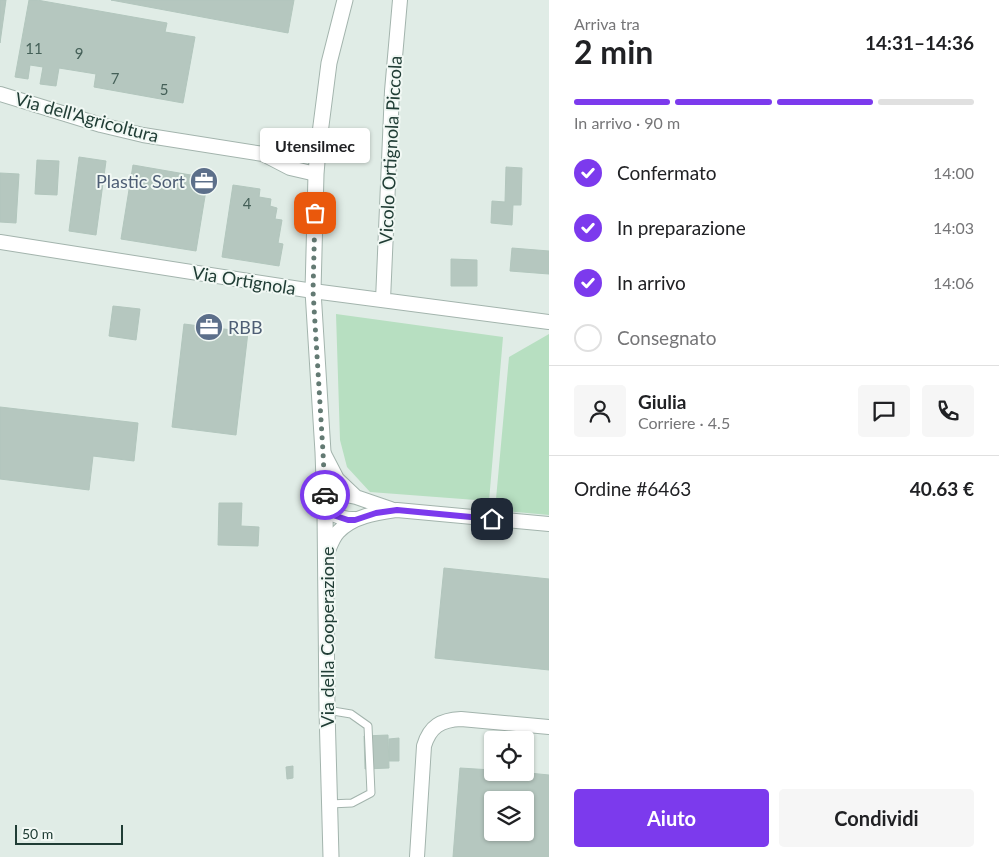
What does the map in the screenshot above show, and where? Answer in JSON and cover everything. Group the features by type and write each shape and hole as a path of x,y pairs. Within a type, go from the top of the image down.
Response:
{"street":[{"name":"Via della Cooperazione","path":"331,857 327,710 327,553 313,291 318,148 329,63 345,0"},
{"name":"Vicolo Ortignola Piccola","path":"383,300 392,91 400,0"},
{"name":"Via dell'Agricoltura","path":"0,94 143,136 263,154 290,168 316,174"},
{"name":"Via dell'Agricoltura","path":"263,154 294,147 318,148"},
{"name":"Via Ortignola","path":"0,242 313,291 549,322"},
{"path":"323,452 337,479 356,497"},
{"path":"355,520 336,516 325,506 346,495 397,510 549,524"},
{"path":"327,553 338,532 355,520 376,513 397,510"},
{"path":"417,857 424,746 430,731 441,723 461,719 549,727"}],"lane":[{"path":"327,710 351,714 368,726 371,793 352,803 329,804"}],"green space":[{"path":"336,314 503,337 489,501 370,492 347,467 340,440"},
{"path":"549,334 549,515 495,510 509,357"}],"building":[{"path":"0,0 6,0 0,43"},
{"path":"29,0 167,23 165,32 195,37 183,103 94,87 96,74 59,68 56,86 40,84 43,67 30,65 28,79 15,77"},
{"path":"111,0 294,0 288,33"},
{"path":"79,157 106,161 96,235 69,231"},
{"path":"37,160 59,161 57,195 35,194"},
{"path":"133,165 208,178 196,251 121,239"},
{"path":"506,167 522,168 521,205 513,205 512,225 491,223 492,201 505,202"},
{"path":"0,173 19,174 16,223 0,222"},
{"path":"233,185 260,189 259,197 271,199 270,206 277,208 275,219 282,220 278,243 283,244 279,266 222,257"},
{"path":"512,248 549,251 549,274 510,271"},
{"path":"451,259 477,260 477,286 451,286"},
{"path":"113,306 140,309 136,340 109,336"},
{"path":"184,324 248,332 236,435 172,427"},
{"path":"0,407 138,423 134,461 93,456 89,490 0,479"},
{"path":"219,503 242,503 241,526 259,527 258,546 218,545"},
{"path":"444,568 549,579 549,670 435,658"},
{"path":"388,735 389,768 365,769 364,736"},
{"path":"399,738 399,761 389,761 389,739"},
{"path":"293,766 293,778 287,779 286,767"},
{"path":"460,768 484,770 484,781 534,781 534,774 549,775 549,857 453,857"}],"way so far":[{"path":"315,213 313,291 325,495"}],"place":[{"name":"Plastic Sort","path":"204,181"},
{"name":"Utensilmec","path":"315,213"},
{"name":"RBB","path":"209,327"}],"route":[{"path":"325,495 326,510 348,520 397,510 492,519"}]}
